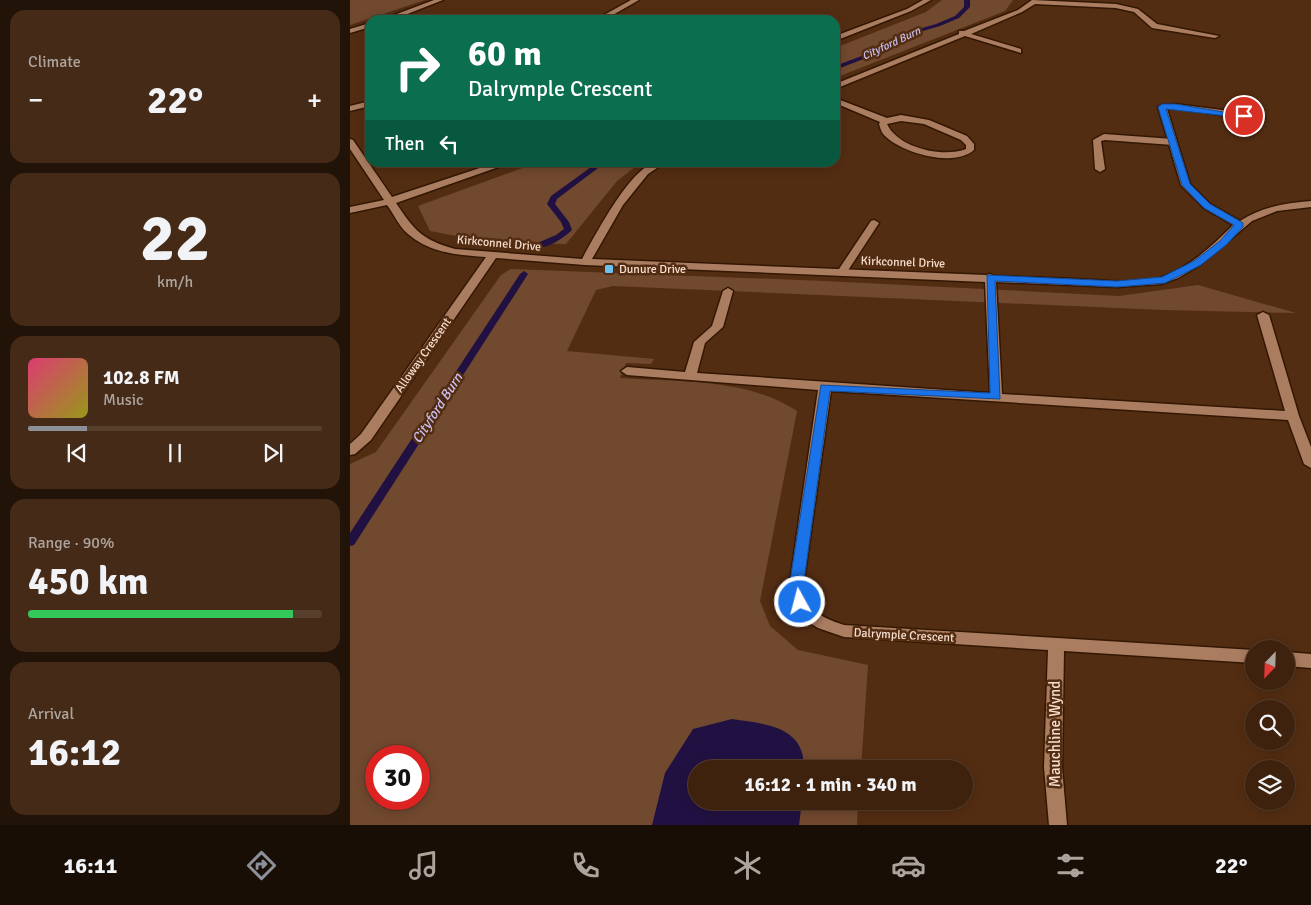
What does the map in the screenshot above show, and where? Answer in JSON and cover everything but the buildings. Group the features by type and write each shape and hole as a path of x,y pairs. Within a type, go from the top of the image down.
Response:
{"street":[{"path":"399,15 440,0"},
{"path":"608,15 636,0"},
{"path":"840,37 909,10 928,0"},
{"path":"1134,0 1136,10"},
{"path":"840,85 962,33 1020,11 1035,1 1116,6 1136,10 1155,26 1215,36"},
{"path":"350,31 365,26"},
{"path":"962,33 1018,51"},
{"path":"840,102 886,121 901,118 926,122 964,138 970,144 970,150 959,156 933,155 887,133 883,124 886,121"},
{"path":"350,109 365,104"},
{"path":"1240,225 1207,206 1186,185 1162,107 1175,106 1261,118"},
{"path":"1100,169 1097,140 1104,137 1173,142"},
{"name":"Kirkconnel Drive","path":"350,142 365,164"},
{"name":"Kirkconnel Drive","path":"367,167 410,231 432,246 455,252 585,262 990,277 1117,284 1165,280 1197,263 1223,243 1240,225 1263,212 1282,207 1311,204"},
{"path":"350,210 391,201 494,167"},
{"path":"585,262 619,204 645,172 654,167"},
{"path":"842,272 874,222"},
{"name":"Alloway Crescent","path":"350,451 366,436 492,256"},
{"path":"990,277 996,397"},
{"path":"690,376 700,342 717,327 728,291"},
{"path":"1262,315 1293,416 1311,464"},
{"path":"627,371 825,387 1293,416"},
{"name":"Dalrymple Crescent","path":"825,387 797,581 800,602 814,621 844,631 1245,656"},
{"name":"Mauchline Wynd","path":"1056,644 1053,767 1058,825"},
{"path":"1295,660 1311,661"}],"shaded area":[{"path":"350,0 425,0 380,15 365,15 365,20 350,25"},
{"path":"942,0 1013,0 1005,11 840,76 840,46 926,12"},
{"path":"525,167 635,167 617,181 566,244 493,243 430,231 418,206"},
{"path":"511,269 824,281 1119,296 1198,285 1296,313 1163,310 613,286 596,290 567,351 654,359 651,364 626,363 620,378 688,381 734,387 756,392 777,400 797,411 760,601 770,626 798,650 868,665 862,760 688,760 688,810 858,810 857,825 350,825 350,464 376,452 501,275"},
{"path":"732,719 770,726 791,736 798,744 803,760 688,760 688,810 801,810 799,825 652,825 665,773 693,729"}],"waterway":[{"name":"Cityford Burn","path":"840,66 890,47 907,34 957,17 967,7 967,0"},
{"name":"Cityford Burn","path":"538,246 559,237 568,230 565,222 551,204 554,198 596,167"},
{"name":"Cityford Burn","path":"350,542 524,274"}],"place":[{"name":"Dunure Drive","path":"609,269"}],"route":[{"path":"800,602 797,581 825,387 996,397 990,277 1117,284 1145,283 1165,280 1197,263 1223,243 1240,225 1207,206 1186,185 1162,107 1175,106 1244,116"}]}
